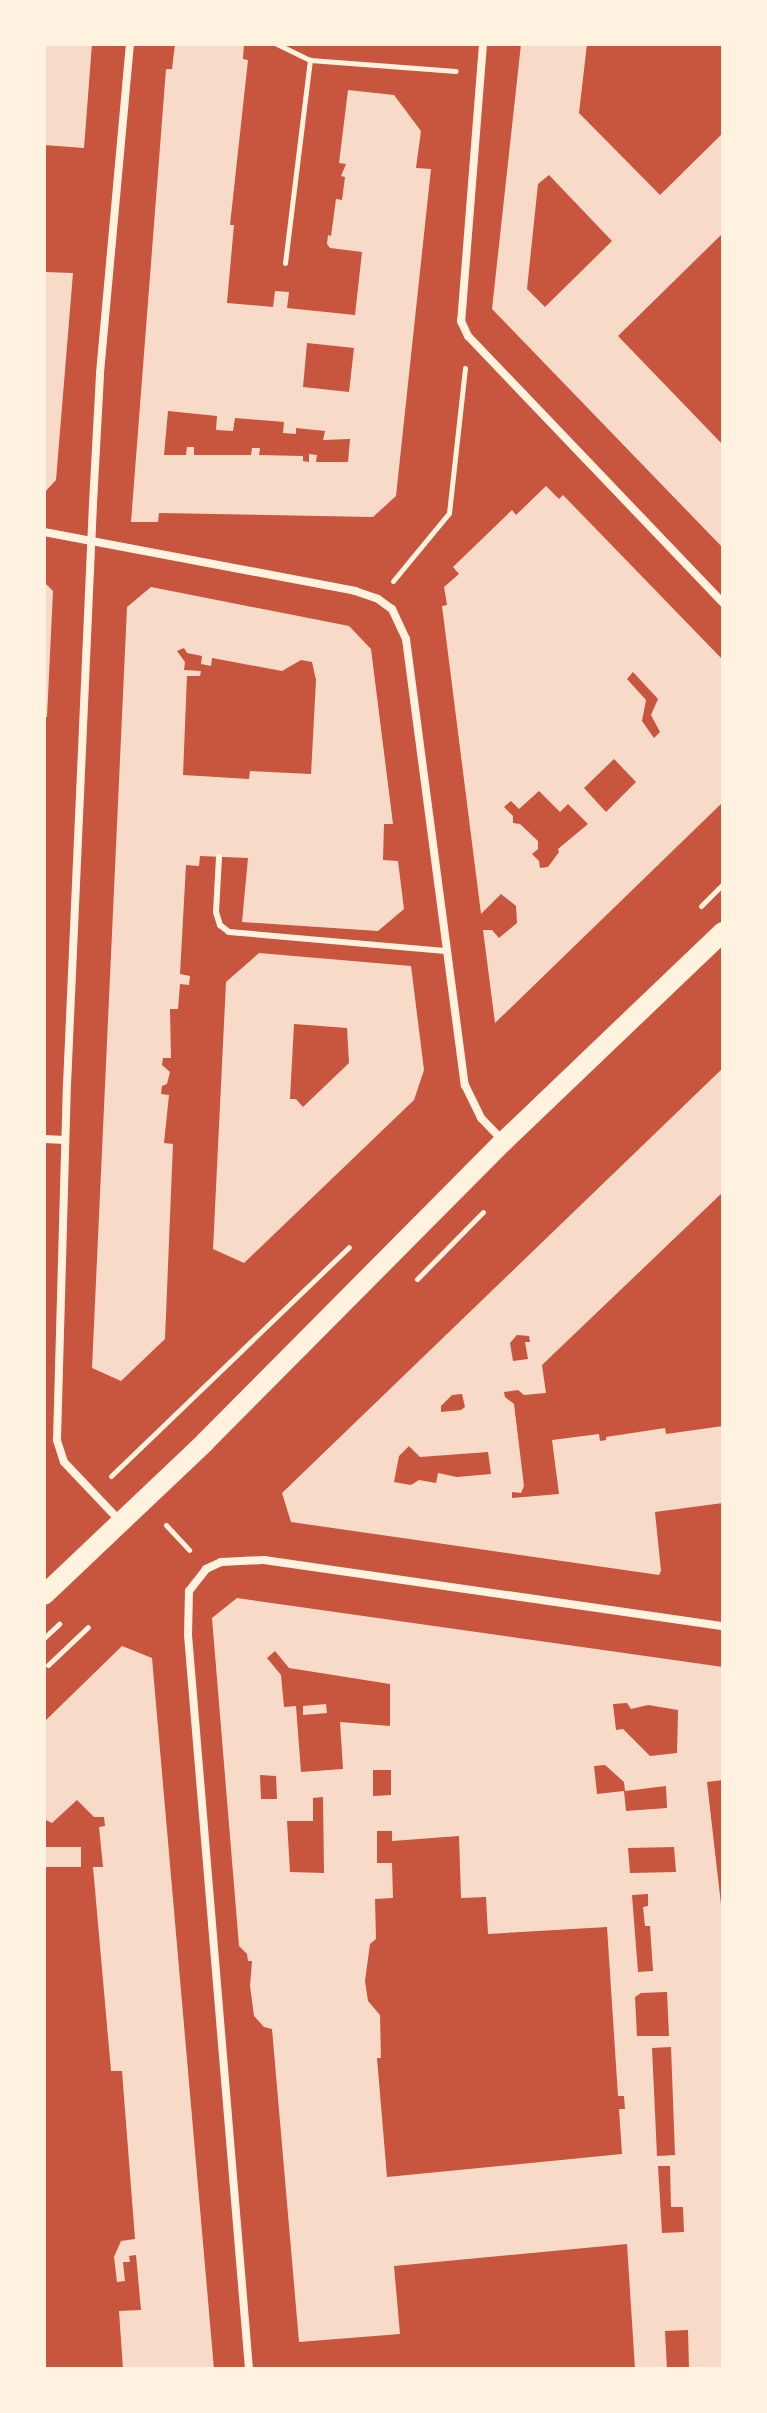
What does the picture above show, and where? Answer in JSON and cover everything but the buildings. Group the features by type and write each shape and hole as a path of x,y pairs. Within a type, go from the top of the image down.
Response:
{"main road":[{"path":"44,1595 503,1142 723,932"}],"street":[{"path":"121,1521 64,1462 57,1440 65,1140 100,373 130,44"},
{"path":"483,44 461,321 468,336 723,603"},
{"path":"44,532 355,591 378,599 392,609 406,639 465,1085 481,1118 503,1142"},
{"path":"44,1139 65,1140"},
{"path":"249,2369 188,1635 189,1591 206,1569 221,1562 264,1560 723,1626"}],"lane":[{"path":"219,857 216,912 220,925 229,932 445,951"}],"path":[{"path":"277,44 310,60 480,74"},
{"path":"285,263 310,60"},
{"path":"378,599 449,513 468,336"},
{"path":"104,1482 359,1237"},
{"path":"166,1525 206,1569"},
{"path":"48,1665 88,1627"}]}
